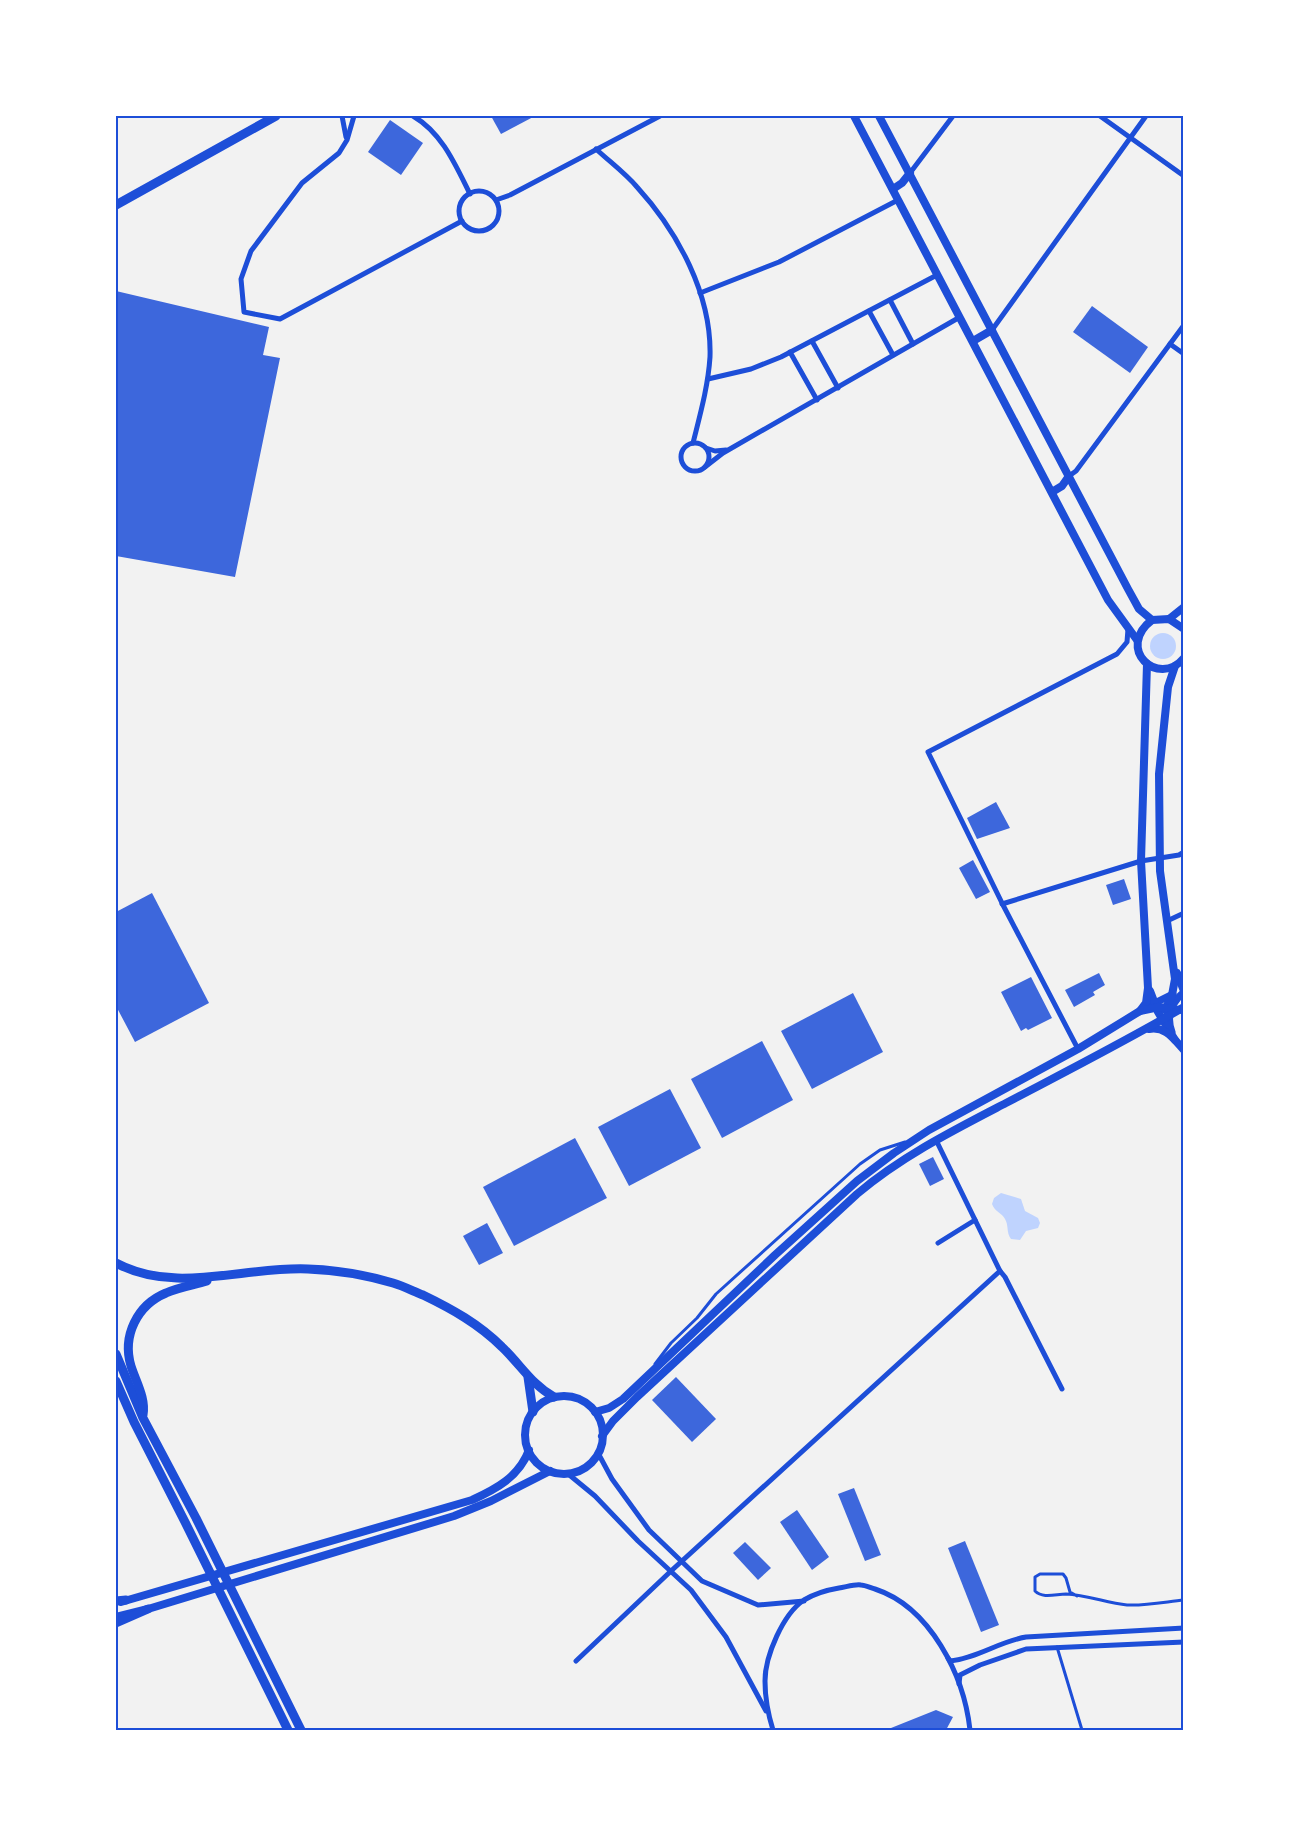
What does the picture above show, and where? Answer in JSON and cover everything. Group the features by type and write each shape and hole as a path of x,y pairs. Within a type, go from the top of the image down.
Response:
{"highway":[{"path":"116,205 276,116"},
{"path":"116,1263 153,1276 219,1277"},
{"path":"143,1418 145,1404 130,1364 127,1345 133,1323 147,1305 165,1293 219,1277 307,1268 354,1274 396,1283 453,1309 476,1324 504,1348 528,1377 554,1397"},
{"path":"116,1354 143,1418 256,1636 301,1731"},
{"path":"528,1377 533,1412"},
{"path":"116,1381 134,1422 288,1731"},
{"path":"116,1602 126,1600"},
{"path":"116,1623 148,1609"}],"main road":[{"path":"854,116 1108,600 1137,640 1139,654 1148,664 1161,669 1175,666 1184,658"},
{"path":"879,116 1139,609 1152,620"},
{"path":"892,189 902,183 910,173"},
{"path":"973,341 992,330"},
{"path":"1052,492 1062,486 1069,477"},
{"path":"1137,640 1143,627 1152,620 1169,619 1184,607"},
{"path":"1169,619 1184,629"},
{"path":"1140,1011 1146,1003 1149,985 1141,861 1148,664"},
{"path":"1175,666 1168,687 1159,774 1160,857 1175,979 1172,995 1175,1040"},
{"path":"1171,948 1183,990"},
{"path":"1149,985 1156,1004"},
{"path":"595,1412 613,1406 857,1181 894,1153 929,1130 1078,1049 1140,1011 1156,1004 1173,1010"},
{"path":"602,1436 622,1411 857,1194 895,1164 1142,1031 1173,1010"},
{"path":"1142,1031 1160,1029 1184,1050"},
{"path":"554,1397 577,1398 595,1412 601,1424 602,1436 598,1453 585,1466 567,1473 550,1471 538,1463 529,1450 525,1431 533,1412 544,1402 554,1397"},
{"path":"126,1600 472,1500 512,1477 529,1450"},
{"path":"116,1617 453,1516 491,1501 550,1471"}],"street":[{"path":"342,116 346,131 345,144"},
{"path":"354,116 345,144 335,157 313,172 302,183 255,245 246,262 241,279 243,310 246,313 273,319 283,317 462,221"},
{"path":"413,116 427,124 435,133 470,194"},
{"path":"496,200 510,195 660,116"},
{"path":"910,173 952,116"},
{"path":"1100,116 1184,176"},
{"path":"992,330 1146,116"},
{"path":"596,149 636,186 663,218 687,262 700,293 708,330 710,355 708,379 693,443 683,452 683,464 693,470 705,467 730,450 960,317"},
{"path":"482,191 496,200 498,219 489,228 477,231 465,226 460,208 465,197 482,191"},
{"path":"700,293 779,262 898,200"},
{"path":"708,379 752,369 790,352 938,275"},
{"path":"890,300 913,344"},
{"path":"869,311 893,355"},
{"path":"1069,477 1076,471 1184,325"},
{"path":"812,341 838,388"},
{"path":"1170,344 1184,354"},
{"path":"790,352 817,400"},
{"path":"693,443 716,451 730,450"},
{"path":"705,447 709,457 705,467"},
{"path":"1078,1049 1002,904 928,752 1120,651 1128,639 1127,624"},
{"path":"1002,904 1141,861 1179,855 1184,852"},
{"path":"1167,921 1184,913"},
{"path":"1171,948 1178,971 1184,979"},
{"path":"1156,1004 1183,990"},
{"path":"1156,1004 1173,1010 1183,990"},
{"path":"936,1140 1000,1271 1062,1389"},
{"path":"938,1243 975,1220"},
{"path":"576,1661 671,1571 1000,1271"},
{"path":"598,1453 612,1479 647,1527 702,1581 758,1605 804,1601"},
{"path":"567,1473 595,1496 691,1590 726,1636 768,1714"},
{"path":"773,1731 768,1714 765,1678 774,1642 788,1616 804,1601 827,1590 861,1585 891,1594 916,1614 938,1642 966,1705 970,1731"},
{"path":"944,1654 950,1661 960,1660 1026,1637 1184,1628"},
{"path":"959,1686 960,1675 1021,1650 1080,1645 1184,1642"}],"lane":[{"path":"643,1380 667,1347 697,1318 716,1294 860,1164 879,1150 905,1142 929,1130"},
{"path":"1077,1596 1070,1592 1063,1574 1035,1576 1035,1591 1039,1595 1065,1594 1130,1605 1184,1600"},
{"path":"1058,1647 1082,1731"}],"water":[{"path":"1163,633 1172,637 1176,646 1172,655 1163,659 1154,655 1150,646 1154,637"},
{"path":"1001,1193 1021,1199 1025,1211 1038,1218 1040,1223 1038,1228 1026,1231 1020,1240 1011,1239 1005,1219 992,1204 994,1198"}],"building":[{"path":"491,116 535,116 501,134"},
{"path":"390,120 423,143 401,175 368,152"},
{"path":"116,291 269,327 263,355 280,358 235,577 116,556"},
{"path":"1092,306 1148,347 1130,373 1073,332"},
{"path":"996,802 1010,828 977,839 967,818"},
{"path":"973,860 990,892 976,899 959,868"},
{"path":"1124,879 1131,899 1113,905 1106,885"},
{"path":"152,893 209,1003 135,1042 116,1006 116,912"},
{"path":"1099,973 1105,985 1093,992 1095,995 1074,1007 1065,990"},
{"path":"1031,977 1052,1018 1021,1031 1001,992"},
{"path":"853,993 883,1052 812,1089 781,1031"},
{"path":"762,1041 793,1100 722,1138 691,1079"},
{"path":"670,1089 701,1148 629,1186 598,1127"},
{"path":"575,1138 607,1198 514,1246 483,1187"},
{"path":"933,1157 944,1179 930,1186 919,1164"},
{"path":"487,1223 503,1253 479,1265 463,1236"},
{"path":"676,1377 716,1419 692,1442 652,1400"},
{"path":"854,1488 881,1555 865,1561 838,1494"},
{"path":"797,1510 829,1557 812,1570 780,1522"},
{"path":"965,1541 999,1625 981,1632 948,1548"},
{"path":"745,1542 771,1568 758,1580 733,1553"},
{"path":"936,1710 953,1717 946,1730 886,1730"}]}
